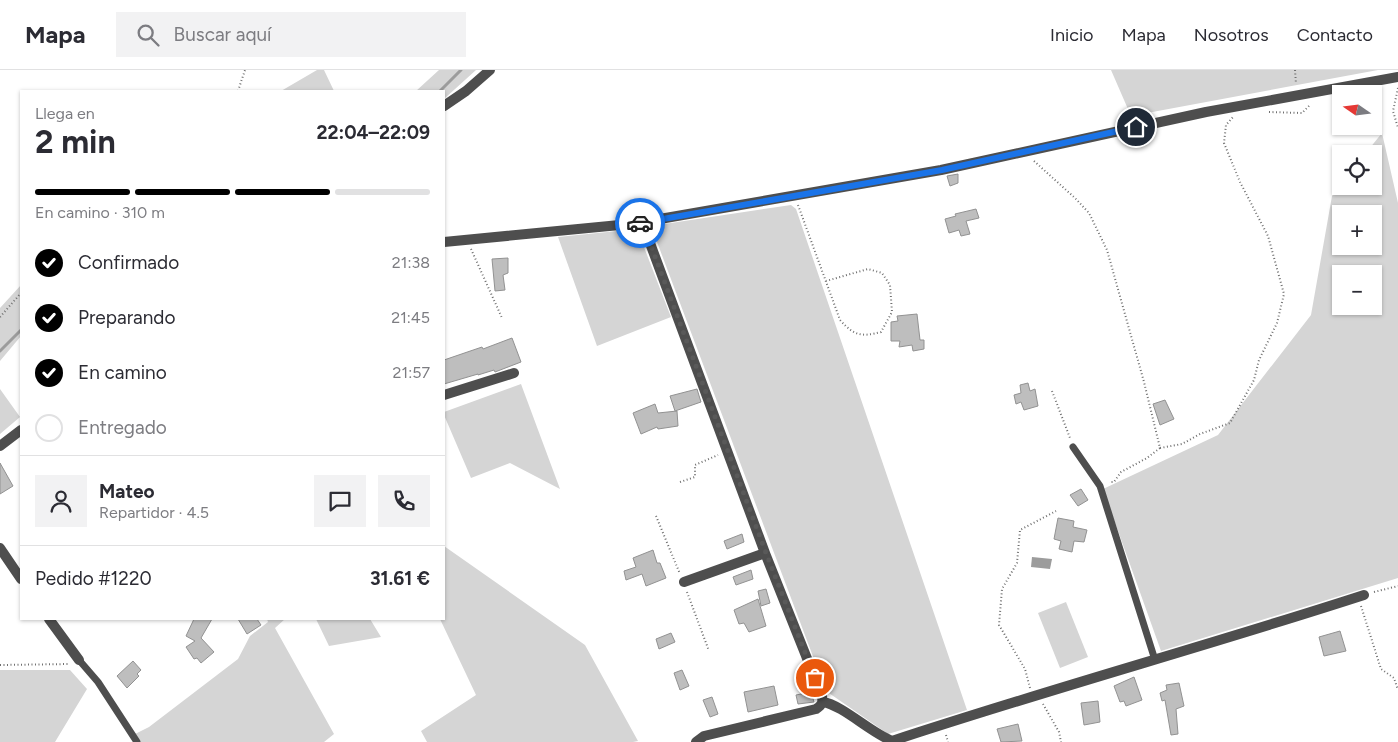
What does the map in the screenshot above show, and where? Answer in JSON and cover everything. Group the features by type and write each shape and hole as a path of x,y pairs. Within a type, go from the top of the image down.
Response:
{"street":[{"path":"445,105 466,91 490,70"},
{"path":"445,242 630,224 794,196 942,170 1206,112 1398,77"},
{"path":"630,224 639,227 647,235 766,553 822,696 821,706 816,709 704,736 696,742"},
{"path":"445,395 514,373"},
{"path":"0,446 20,431"},
{"path":"0,548 20,578"},
{"path":"684,582 766,553"},
{"path":"822,702 834,705 879,736 892,740 1361,596"},
{"path":"50,620 79,660"}],"lane":[{"path":"1073,447 1100,486 1156,660"},
{"path":"79,660 98,682 137,742"}],"path":[{"path":"238,90 245,70"},
{"path":"1398,88 1392,111 1398,128"},
{"path":"1261,112 1302,113 1310,105 1308,93"},
{"path":"1100,486 1106,482 1114,482 1121,472 1147,458 1160,448 1182,444 1200,434 1230,422 1254,380 1259,360 1277,323 1284,294 1268,236 1240,182 1224,143 1226,125 1234,116 1240,115"},
{"path":"1023,151 1089,213 1107,250 1144,382 1160,448"},
{"path":"794,196 840,320 850,332 867,336 881,332 892,312 890,285 882,273 868,269 826,281"},
{"path":"467,240 502,318"},
{"path":"0,317 20,295"},
{"path":"1052,391 1073,447"},
{"path":"680,482 695,477 695,465 728,451"},
{"path":"1056,511 1020,530 1016,563 1002,588 999,626 1025,669 1035,696 1059,732 1061,742"},
{"path":"1398,586 1361,596 1381,669 1394,678 1398,690"},
{"path":"0,665 72,664 79,660"}],"shaded area":[{"path":"317,70 324,70 334,90 283,90"},
{"path":"439,70 476,70 445,98 445,90 417,90"},
{"path":"1111,70 1378,70 1131,116"},
{"path":"1382,133 1398,203 1398,578 1161,651 1103,489 1218,435 1311,315 1332,196 1382,195 1382,145 1372,145"},
{"path":"791,205 796,209 967,710 888,734 826,691 651,226"},
{"path":"637,229 671,317 597,346 558,237"},
{"path":"20,286 20,337 0,361 0,308"},
{"path":"521,384 560,489 510,463 471,478 445,417 445,412"},
{"path":"0,389 20,417 0,434"},
{"path":"445,547 585,645 638,741 427,742 421,731 476,695 440,620 445,620"},
{"path":"1032,557 1052,559 1050,569 1031,567"},
{"path":"1066,602 1088,657 1060,668 1038,613"},
{"path":"267,620 284,620 275,628 334,734 324,742 141,742 135,734 149,727 238,659 250,636 268,622"},
{"path":"316,620 371,620 381,637 329,646"},
{"path":"0,670 70,670 87,689 55,742 0,742"}],"building":[{"path":"958,174 958,183 950,186 947,176"},
{"path":"976,209 979,218 966,221 970,234 961,236 959,230 949,233 945,219 956,216 955,214"},
{"path":"508,258 508,273 503,275 505,290 495,291 492,259"},
{"path":"917,314 920,340 924,340 924,349 913,351 912,345 899,347 900,341 891,341 891,322 898,321 897,316"},
{"path":"512,338 521,362 495,372 494,370 445,384 445,360 482,347 483,349"},
{"path":"1028,383 1030,391 1035,389 1038,406 1024,410 1021,402 1016,404 1014,395 1021,393 1020,385"},
{"path":"697,389 701,402 675,411 670,396"},
{"path":"1165,400 1174,419 1160,425 1153,404"},
{"path":"655,404 658,413 677,411 678,426 658,429 657,427 641,434 633,413"},
{"path":"0,463 13,486 0,494"},
{"path":"1081,489 1088,500 1078,506 1070,495"},
{"path":"1058,518 1074,521 1073,527 1087,530 1084,542 1074,541 1072,552 1059,549 1061,541 1054,539"},
{"path":"742,534 744,542 727,549 724,541"},
{"path":"653,550 657,563 660,563 666,578 646,586 642,574 626,580 624,571 636,567 633,558"},
{"path":"751,570 753,579 736,585 733,577"},
{"path":"766,589 770,603 761,606 758,591"},
{"path":"758,599 766,626 749,632 744,623 739,624 734,610"},
{"path":"194,620 211,620 201,638 214,652 201,663 197,658 194,659 186,647 195,641 186,636"},
{"path":"239,620 258,620 261,625 247,634"},
{"path":"1340,631 1346,651 1324,656 1319,637"},
{"path":"671,633 675,642 659,649 656,639"},
{"path":"133,661 141,670 137,674 139,676 127,688 117,676"},
{"path":"682,670 689,686 680,690 674,673"},
{"path":"1134,677 1142,700 1126,706 1124,701 1120,702 1114,686"},
{"path":"1179,683 1184,706 1176,709 1178,734 1171,735 1165,700 1162,701 1160,693 1167,690 1166,685"},
{"path":"774,686 778,705 748,712 744,692"},
{"path":"811,692 814,702 798,704 796,695"},
{"path":"712,697 718,714 710,717 703,700"},
{"path":"1098,701 1100,722 1084,725 1081,703"},
{"path":"1018,724 1022,741 1001,742 997,729"}],"waterway":[{"path":"441,90 461,70"},
{"path":"0,351 20,331"}],"way so far":[{"path":"640,223 630,224 639,227 647,235 815,678"}],"route":[{"path":"640,223 942,170 1136,127"}]}
